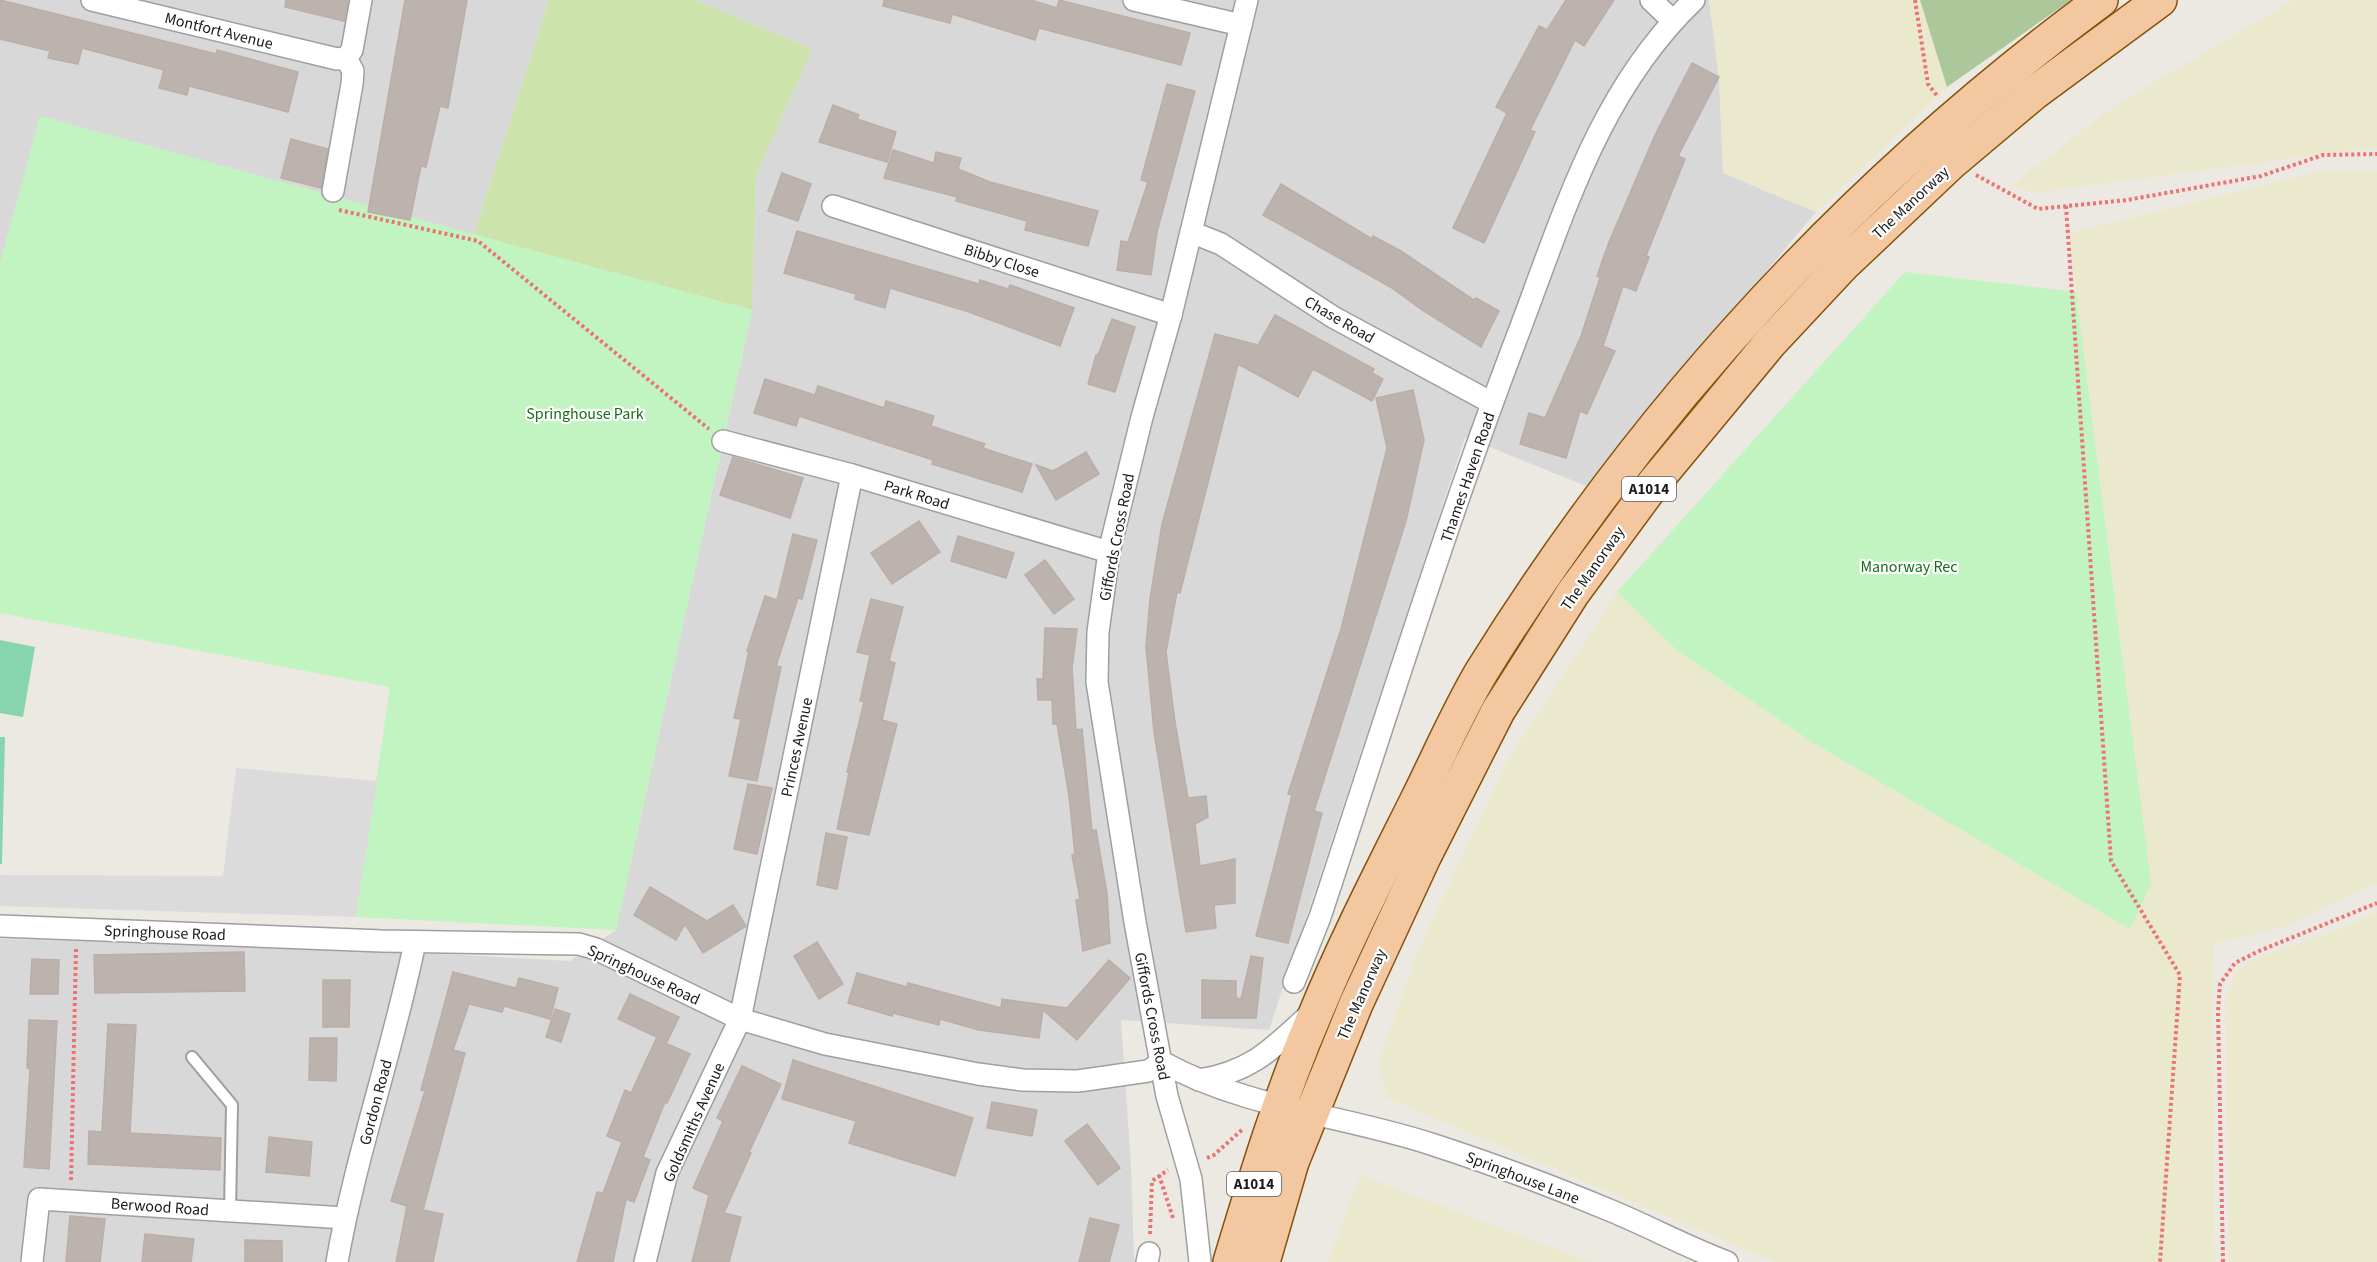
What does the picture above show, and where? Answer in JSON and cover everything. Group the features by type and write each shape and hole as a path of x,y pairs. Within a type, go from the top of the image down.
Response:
{"main road":[{"name":"The Manorway","path":"1230,1262 1280,1107 1318,1006 1383,867 1480,675 1577,530 1694,380 1769,294 1850,211 1952,116 2030,52 2101,0"},
{"name":"The Manorway","path":"1263,1262 1292,1162 1356,1004 1424,857 1498,711 1573,594 1654,483 1770,343 1843,265 1952,162 2034,93 2160,0"}],"street":[{"name":"Montfort Avenue","path":"92,0 337,59 346,58"},
{"path":"333,191 352,84 353,72 346,58 352,50 360,0"},
{"path":"1134,0 1241,25"},
{"name":"Giffords Cross Road","path":"1200,1262 1191,1179 1173,1117 1135,922 1097,682 1098,632 1109,552 1142,417 1171,315 1247,0"},
{"path":"1651,0 1673,21"},
{"name":"Thames Haven Road","path":"1294,982 1320,917 1492,403 1581,168 1621,89 1673,21 1694,0"},
{"name":"Bibby Close","path":"833,206 1171,315"},
{"name":"Chase Road","path":"1191,232 1221,244 1333,317 1492,403"},
{"name":"Park Road","path":"723,441 852,475 1109,552"},
{"name":"Princes Avenue","path":"740,1019 852,475"},
{"name":"Springhouse Road","path":"0,926 415,942 579,944 596,949 740,1019 825,1044 978,1074 1022,1080 1078,1081 1148,1071 1162,1062"},
{"name":"Gordon Road","path":"337,1262 345,1218 406,985 415,942"},
{"path":"1197,1080 1223,1077 1246,1068 1275,1048 1318,1006"},
{"name":"Goldsmiths Avenue","path":"645,1262 667,1173 740,1019"},
{"path":"1162,1062 1197,1080 1280,1107"},
{"name":"Giffords Cross Road","path":"1173,1117 1182,1089 1197,1080"},
{"name":"Springhouse Lane","path":"1280,1107 1313,1112 1428,1143 1507,1169 1727,1262"},
{"name":"Berwood Road","path":"32,1262 39,1199 345,1218"}],"lane":[{"path":"192,1057 232,1106 230,1211"}],"path":[{"path":"1915,0 1928,84 1952,116"},
{"path":"1952,162 2038,209 2127,200 2261,176 2323,155 2377,153"},
{"path":"333,191 333,209 478,242 723,441"},
{"path":"2066,206 2111,861 2180,975 2160,1262"},
{"path":"2223,1262 2217,1011 2220,984 2235,963 2377,903"},
{"path":"70,1201 77,929"},
{"path":"1198,1161 1214,1155 1233,1139"},
{"path":"1148,1257 1152,1181 1159,1175"}],"shaded area":[{"path":"0,0 549,0 474,235 40,117 0,264"},
{"path":"696,0 1709,0 1719,77 1723,173 1816,212 1586,486 1465,437 1269,1030 1121,1020 1131,1165 1134,1262 0,1262 0,939 312,947 570,961 616,930 752,310 756,176 812,49"},
{"path":"236,768 377,781 356,917 0,906 0,875 223,876"}],"green space":[{"path":"549,0 696,0 812,49 756,176 752,310 474,235"},
{"path":"1709,0 1920,0 1947,87 1816,212 1723,173 1719,77"},
{"path":"1920,0 2071,0 1947,87"},
{"path":"2293,0 2377,0 2377,147 2034,193 2010,186 2113,107"},
{"name":"Springhouse Park","path":"40,116 752,310 616,930 356,917 390,687 0,613 0,264"},
{"path":"2326,170 2377,171 2377,883 2283,927 2214,944 2212,974 2215,1262 1775,1262 1387,1098 1378,1064 1417,953 1506,763 1617,592 1679,652 1814,744 2130,929 2151,883 2069,233"},
{"name":"Manorway Rec","path":"1905,272 2076,292 2151,884 2130,929 1815,744 1679,652 1617,592"},
{"path":"0,640 35,647 23,717 0,713"},
{"path":"0,737 5,737 2,864 0,864"},
{"path":"2377,911 2377,1262 2229,1262 2225,1002 2236,972 2255,959 2353,924"},
{"path":"1360,1175 1591,1262 1328,1262"}],"building":[{"path":"0,0 216,54 217,50 298,72 288,112 189,86 187,95 159,88 164,70 82,48 78,64 48,58 50,51 0,39"},
{"path":"286,0 348,0 344,21 285,7"},
{"path":"405,0 467,0 448,108 440,106 426,167 421,166 410,220 368,212"},
{"path":"884,0 1031,0 1057,8 1059,0 1190,33 1181,65 1039,28 1035,40 952,14 950,23 883,6"},
{"path":"1566,0 1614,0 1584,46 1575,40 1530,130 1535,132 1484,243 1453,228 1507,113 1496,107 1539,26 1547,30"},
{"path":"1692,63 1719,77 1678,156 1685,159 1646,256 1649,257 1636,291 1623,286 1603,346 1615,351 1587,414 1580,411 1566,458 1520,444 1529,413 1545,418 1581,336 1609,242 1655,135"},
{"path":"1167,84 1195,91 1157,232 1151,275 1117,270 1121,241 1128,242 1148,182 1141,180"},
{"path":"833,105 859,115 857,119 896,132 887,162 819,142"},
{"path":"291,139 328,149 321,188 281,178"},
{"path":"893,150 934,163 936,152 961,158 958,169 990,182 1098,211 1088,246 1025,230 1027,221 956,201 957,197 884,178"},
{"path":"782,173 811,184 798,221 768,211"},
{"path":"1281,184 1372,239 1373,236 1401,251 1474,300 1476,298 1499,311 1481,347 1392,288 1263,215"},
{"path":"797,231 979,284 980,280 1008,289 1010,285 1074,308 1060,346 969,312 890,288 885,308 855,299 856,294 784,273"},
{"path":"1275,315 1374,369 1372,373 1383,379 1372,401 1313,369 1298,397 1238,364 1180,593 1177,592 1166,652 1188,798 1206,796 1208,817 1195,824 1200,866 1235,859 1235,903 1214,905 1216,928 1186,932 1154,732 1146,647 1150,599 1162,524 1215,334 1258,345"},
{"path":"1112,319 1135,327 1115,392 1088,384 1096,355 1098,355"},
{"path":"765,379 815,395 818,386 884,408 886,401 934,416 931,426 985,444 983,448 1032,464 1022,492 932,464 933,460 799,416 796,426 754,413"},
{"path":"1413,390 1424,440 1406,521 1314,811 1322,813 1288,943 1256,936 1292,795 1288,794 1341,629 1387,448 1376,398"},
{"path":"1086,452 1099,474 1056,500 1036,465 1053,471"},
{"path":"733,457 803,478 790,518 720,495"},
{"path":"919,521 940,552 892,584 871,553"},
{"path":"793,534 817,540 802,599 798,598 776,666 781,667 757,781 729,776 741,719 734,718 749,651 747,651 765,596 777,600"},
{"path":"958,536 1014,553 1006,578 951,561"},
{"path":"1045,560 1074,599 1054,614 1025,575"},
{"path":"871,599 903,607 889,661 895,663 882,720 897,724 869,835 837,829 849,773 847,772 864,702 860,701 870,655 857,652"},
{"path":"1045,628 1077,629 1072,668 1076,730 1082,729 1092,831 1096,830 1107,893 1110,943 1083,951 1076,900 1080,899 1072,855 1075,854 1069,796 1057,724 1053,724 1052,700 1038,700 1037,679 1043,679"},
{"path":"748,784 772,788 757,854 734,849"},
{"path":"826,833 847,837 837,889 817,885"},
{"path":"650,887 707,921 733,905 746,926 703,953 685,924 676,940 634,915"},
{"path":"817,942 843,984 819,999 794,956"},
{"path":"244,952 245,991 95,993 94,955"},
{"path":"1251,956 1263,958 1256,1018 1202,1018 1202,980 1236,981 1236,998 1241,999"},
{"path":"32,959 59,960 58,994 30,994"},
{"path":"1109,960 1130,978 1077,1040 1043,1010 1039,1038 979,1030 940,1019 939,1025 893,1013 892,1016 848,1003 857,973 907,987 908,983 1001,1008 1002,999 1067,1008"},
{"path":"453,972 516,988 519,978 558,988 550,1019 504,1006 502,1012 469,1004 453,1050 465,1053 423,1210 443,1214 433,1262 396,1262 407,1206 391,1201 425,1091 421,1090"},
{"path":"323,980 350,980 349,1027 323,1027"},
{"path":"630,994 679,1017 667,1042 618,1019"},
{"path":"555,1009 570,1014 561,1042 546,1037"},
{"path":"29,1020 57,1021 49,1169 24,1167 30,1069 27,1068"},
{"path":"108,1024 136,1025 130,1133 221,1138 220,1170 88,1164 89,1131 102,1132"},
{"path":"310,1038 337,1038 336,1081 309,1080"},
{"path":"656,1039 690,1054 667,1103 665,1102 643,1157 650,1160 634,1202 626,1199 613,1262 577,1262 597,1192 603,1193 622,1142 607,1136 625,1090 631,1093"},
{"path":"793,1060 973,1118 955,1176 849,1143 856,1121 782,1099"},
{"path":"742,1066 781,1084 724,1213 741,1217 729,1262 692,1262 709,1195 693,1188 723,1121 717,1118"},
{"path":"992,1102 1037,1110 1032,1136 987,1128"},
{"path":"1087,1124 1120,1168 1098,1185 1065,1141"},
{"path":"269,1137 312,1142 309,1176 266,1172"},
{"path":"70,1216 105,1219 100,1262 66,1262"},
{"path":"1090,1218 1119,1225 1109,1262 1079,1262"},
{"path":"145,1234 194,1239 191,1262 142,1262"},
{"path":"245,1240 282,1241 282,1262 245,1262"}]}
